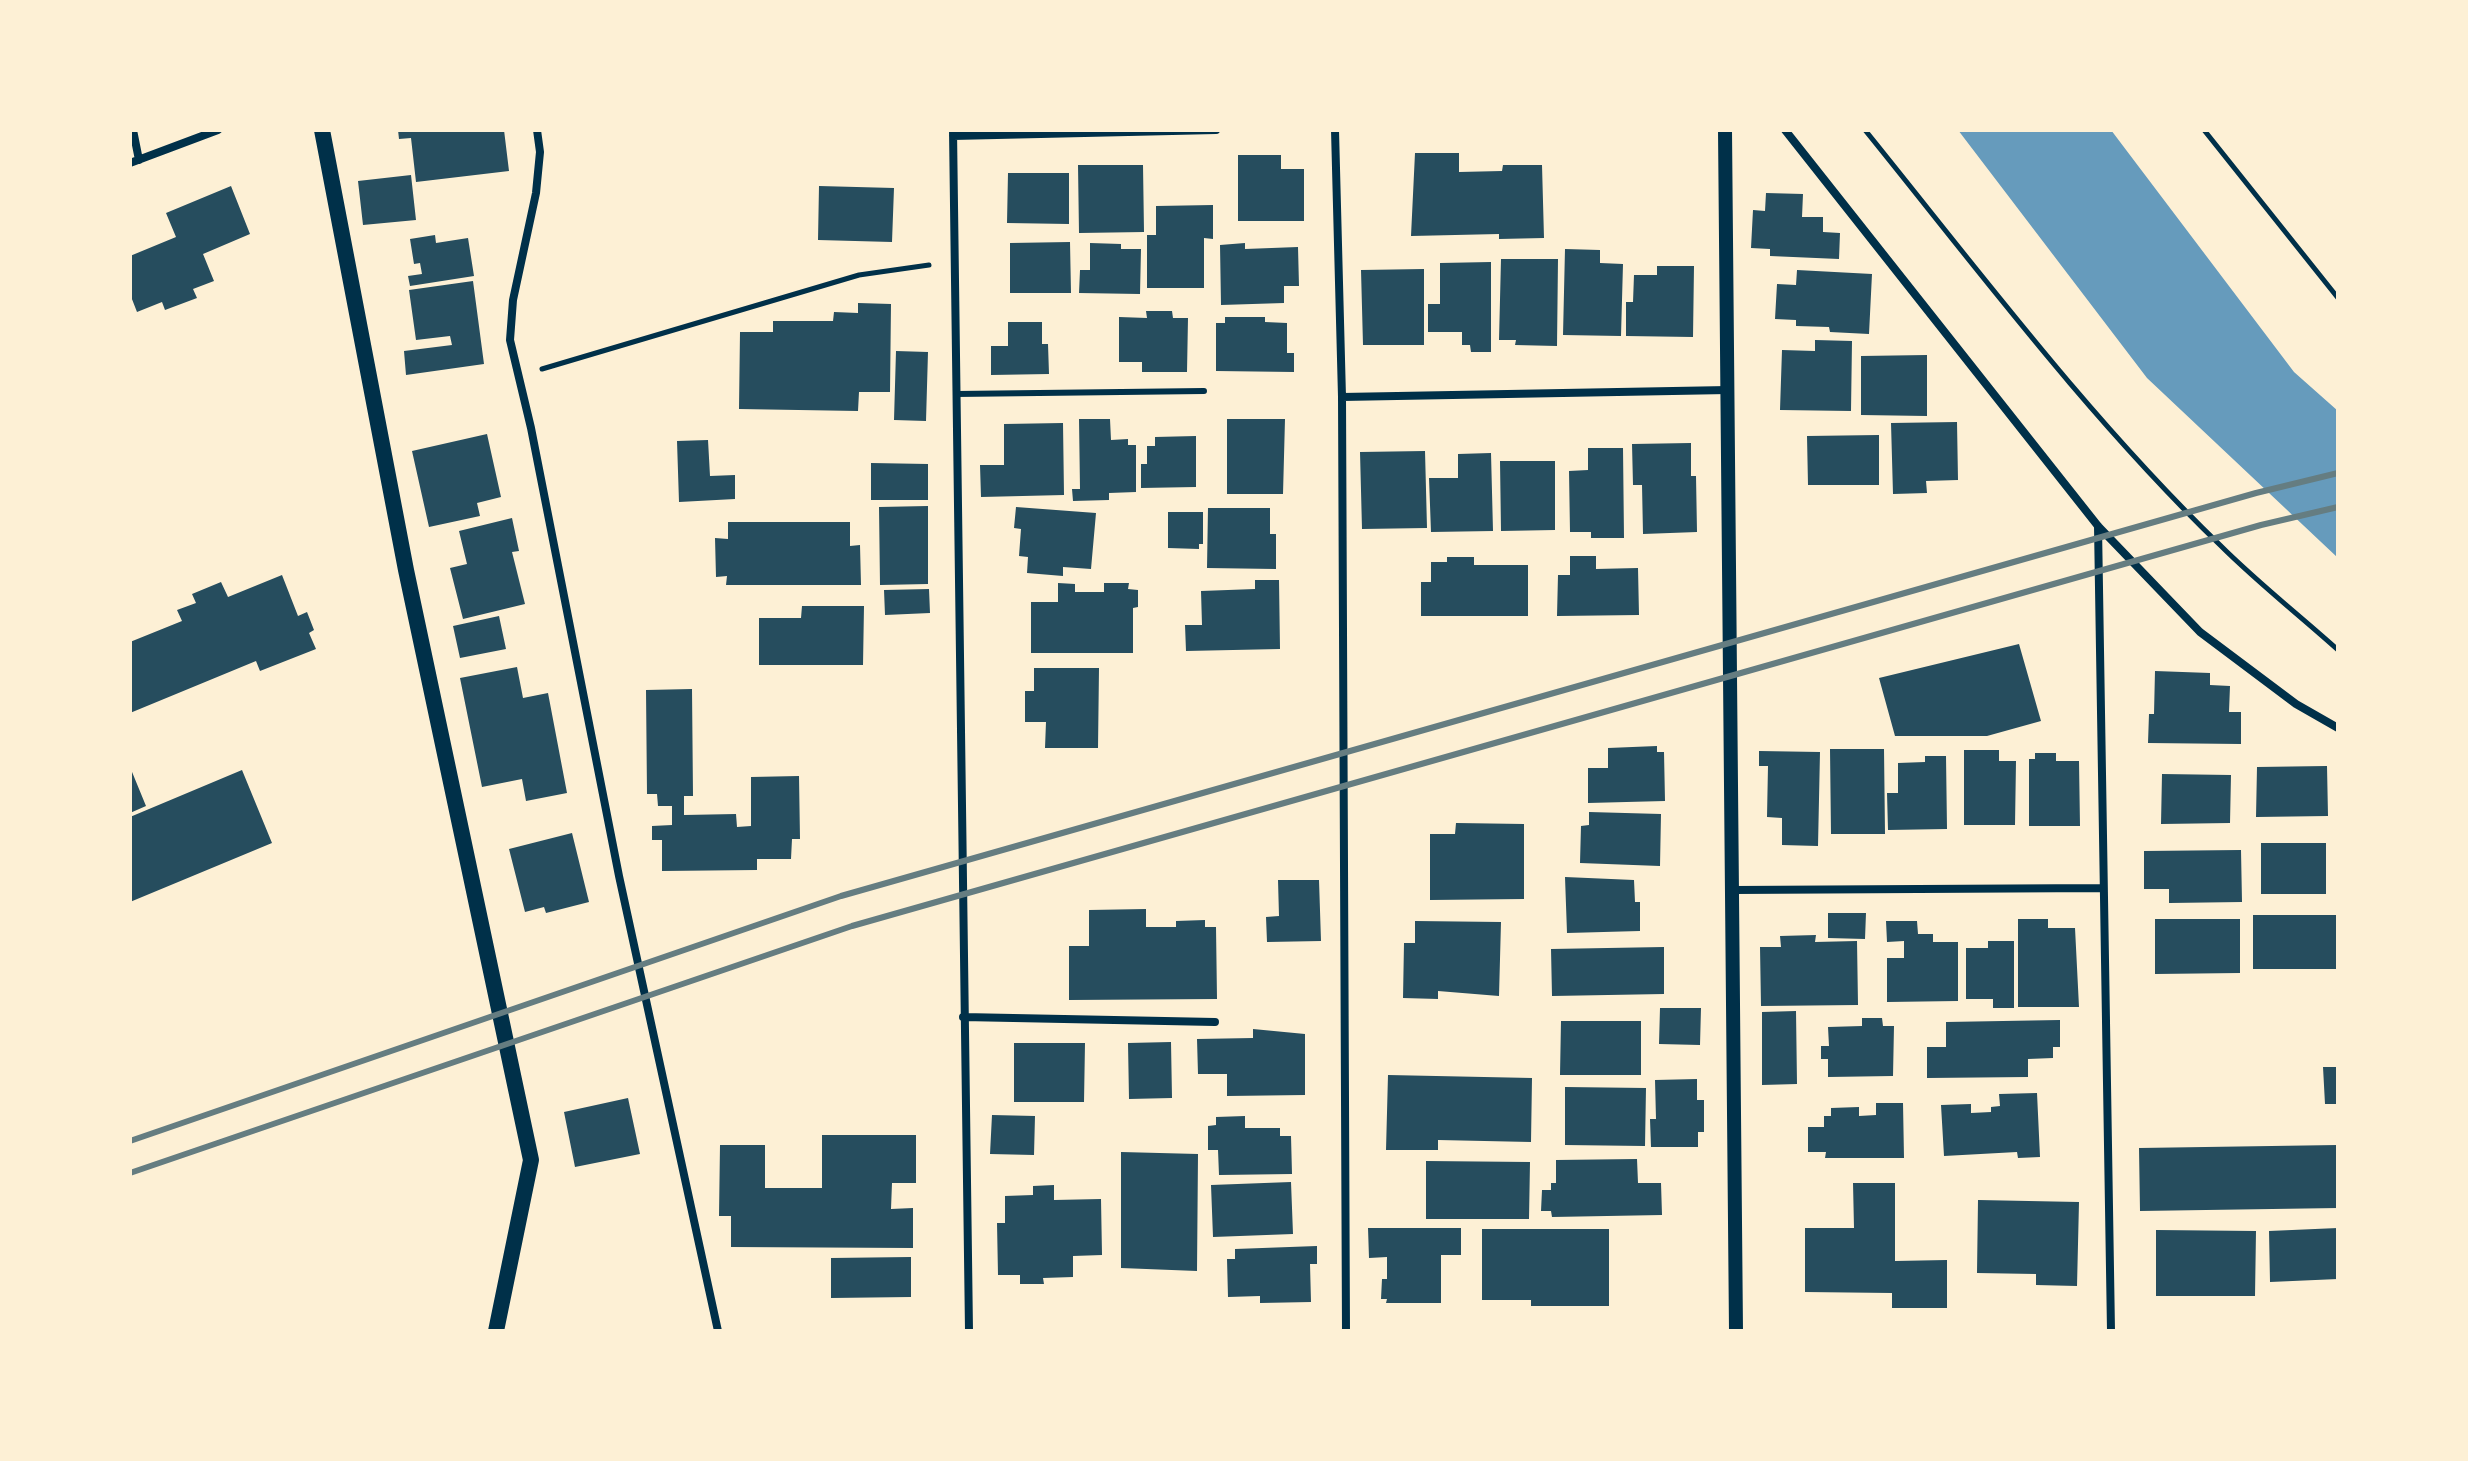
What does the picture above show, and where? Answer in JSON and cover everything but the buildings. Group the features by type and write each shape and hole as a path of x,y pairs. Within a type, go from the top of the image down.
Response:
{"main road":[{"path":"322,130 406,570 531,1160 496,1331"}],"street":[{"path":"133,130 134,162 218,130"},
{"path":"537,130 540,152 536,193 513,300 510,340 531,428 619,876 718,1331"},
{"path":"969,1331 953,133 1216,130"},
{"path":"1335,130 1342,397 1346,1331"},
{"path":"1725,130 1736,1331"},
{"path":"1785,130 2098,526 2200,632 2296,704 2338,728"},
{"path":"1342,397 1728,390"},
{"path":"2098,526 2111,1331"},
{"path":"1733,890 2103,888"},
{"path":"963,1017 1215,1022"}],"lane":[{"path":"956,394 1204,391"}],"path":[{"path":"1865,130 2024,328 2169,493 2221,547 2338,650"},
{"path":"2204,130 2338,298"},
{"path":"517,377 859,275 954,261"}],"water":[{"path":"1958,130 2111,130 2294,372 2338,411 2338,558 2147,378"}],"railway":[{"path":"130,1141 841,896 2256,493 2338,473"},
{"path":"130,1173 852,926 2261,525 2338,507"}]}
